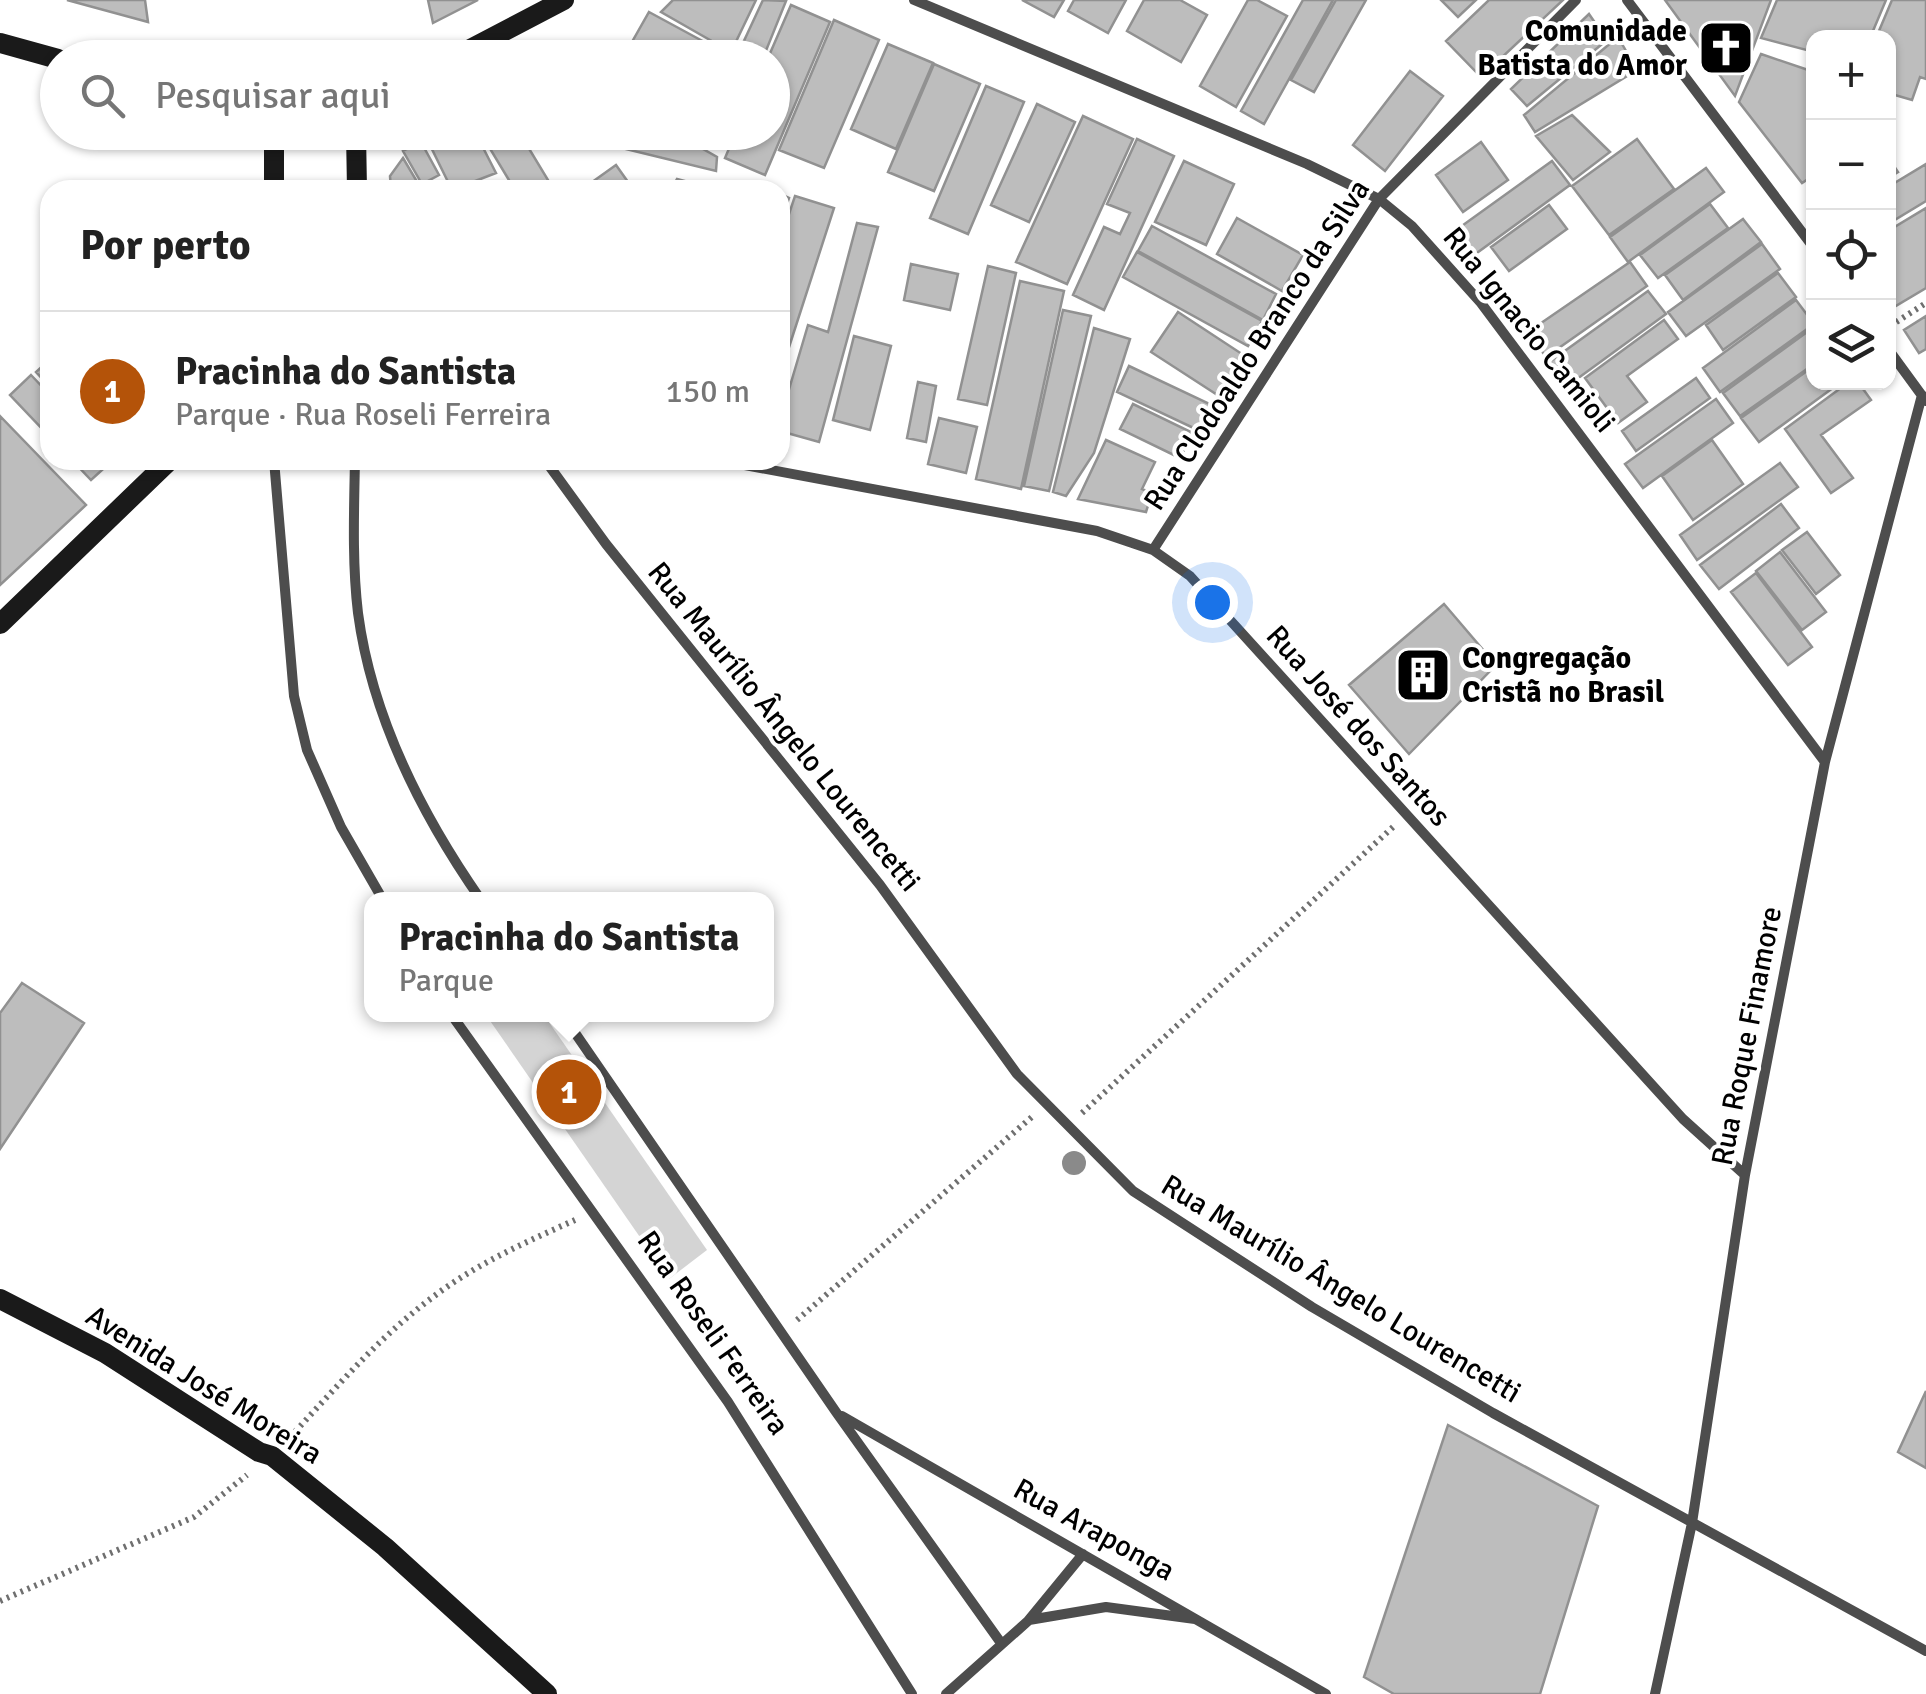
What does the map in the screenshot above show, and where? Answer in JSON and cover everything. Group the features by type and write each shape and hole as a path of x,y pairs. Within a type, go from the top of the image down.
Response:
{"main road":[{"path":"487,40 564,0"},
{"path":"0,43 40,54"},
{"path":"274,150 274,180"},
{"path":"356,150 357,180"},
{"path":"0,624 160,470"},
{"name":"Avenida José Moreira","path":"0,1299 105,1353 259,1452 272,1456 385,1547 547,1694"}],"street":[{"name":"Rua Ignacio Camioli","path":"914,0 1307,164 1379,199 1450,263 1482,303 1825,762"},
{"name":"Rua Clodoaldo Branco da Silva","path":"1152,550 1379,199 1576,0"},
{"path":"1628,0 1806,237"},
{"path":"1896,360 1924,398"},
{"name":"Rua Roque Finamore","path":"1656,1694 1692,1522 1745,1175 1825,762 1924,398"},
{"path":"275,470 294,696 307,750 341,827 378,892"},
{"path":"354,470 358,612 373,690 425,814 476,892"},
{"name":"Rua Maurílio Ângelo Lourencetti","path":"552,470 606,544 880,885 1017,1074 1133,1191 1297,1297 1926,1651"},
{"name":"Rua José dos Santos","path":"772,470 1097,530 1152,550 1190,576 1683,1119 1745,1175"},
{"name":"Rua Roseli Ferreira","path":"457,1022 728,1402 912,1694"},
{"name":"Rua Roseli Ferreira","path":"568,1022 836,1412 1002,1642"},
{"name":"Rua Araponga","path":"836,1412 1206,1621 1326,1694"},
{"path":"946,1694 1028,1620 1082,1554"},
{"path":"1028,1620 1106,1607 1206,1621"}],"path":[{"path":"1896,322 1926,303"},
{"path":"1066,1127 1405,816"},
{"path":"782,1334 1046,1105"},
{"path":"0,1600 194,1517 272,1456 384,1337 434,1295 502,1253 592,1212"}],"shaded area":[{"path":"491,1022 549,1022 707,1250 669,1279"}],"building":[{"path":"67,0 145,0 148,22"},
{"path":"428,0 478,0 433,23"},
{"path":"673,0 756,0 737,40 710,40 661,12"},
{"path":"763,0 786,1 770,40 744,40"},
{"path":"1022,0 1064,0 1054,17"},
{"path":"1074,0 1126,0 1108,33 1068,11"},
{"path":"1144,0 1180,0 1207,15 1181,62 1127,31"},
{"path":"1248,0 1257,0 1287,16 1236,107 1200,86"},
{"path":"1303,0 1333,0 1264,124 1241,111"},
{"path":"1336,0 1366,0 1314,92 1291,80"},
{"path":"1441,0 1476,0 1458,17"},
{"path":"1489,0 1563,0 1481,77 1446,41"},
{"name":"Comunidade Batista do Amor","path":"1665,0 1771,0 1735,96"},
{"path":"1777,0 1886,0 1873,30 1806,30 1806,50 1761,38"},
{"path":"1892,0 1926,0 1926,79 1920,77 1912,100 1896,95 1896,30 1879,30"},
{"path":"791,5 830,22 790,116 790,40 776,40"},
{"path":"649,12 701,40 633,40"},
{"path":"1589,14 1607,40 1527,106 1511,89"},
{"path":"834,20 879,40 824,168 779,150 790,150 790,124"},
{"path":"1618,37 1637,70 1535,132 1524,115"},
{"path":"888,44 933,63 896,149 851,129"},
{"path":"1761,54 1806,69 1806,180 1802,183 1739,102"},
{"path":"934,64 980,84 934,191 888,172"},
{"path":"1410,71 1443,96 1385,171 1353,145"},
{"path":"986,86 1024,102 968,234 930,218"},
{"path":"1037,104 1075,122 1029,222 991,205"},
{"path":"1572,115 1610,152 1573,180 1536,136"},
{"path":"1083,116 1133,139 1067,284 1016,262"},
{"path":"1137,139 1174,156 1104,310 1073,295 1104,227 1120,234 1130,213 1107,204"},
{"path":"1637,139 1674,189 1609,235 1572,186"},
{"path":"1481,142 1508,180 1463,212 1436,175"},
{"path":"425,150 439,175 420,180 403,151"},
{"path":"432,150 484,150 496,173 478,180 447,180"},
{"path":"491,150 530,150 548,180 509,180"},
{"path":"630,150 705,150 717,157 716,171"},
{"path":"728,150 776,150 765,175 725,158"},
{"path":"403,158 416,180 390,180"},
{"path":"1184,161 1234,184 1206,245 1155,222"},
{"path":"1552,161 1570,185 1470,258 1452,233"},
{"path":"1926,164 1926,201 1896,219 1896,210 1896,182"},
{"path":"616,165 627,180 595,180"},
{"path":"1706,168 1724,192 1628,262 1610,237"},
{"path":"795,196 834,208 790,344 790,211"},
{"path":"1710,204 1728,228 1658,278 1640,255"},
{"path":"1549,205 1567,229 1509,271 1491,247"},
{"path":"1926,208 1926,288 1896,306 1896,300 1896,226"},
{"path":"1237,218 1303,255 1282,291 1217,254"},
{"path":"1743,219 1761,242 1683,300 1665,275"},
{"path":"857,223 878,227 819,442 790,434 790,386 808,325 828,332"},
{"path":"1152,226 1276,294 1263,320 1138,251"},
{"path":"1762,244 1780,269 1686,336 1668,312"},
{"path":"1137,252 1262,321 1248,346 1123,277"},
{"path":"1630,262 1647,286 1546,357 1528,332"},
{"path":"911,264 958,274 950,310 904,300"},
{"path":"988,266 1016,273 987,405 958,399"},
{"path":"1778,273 1796,297 1723,350 1706,325"},
{"path":"1020,281 1064,291 1021,489 976,479"},
{"path":"1648,291 1666,314 1566,387 1548,363"},
{"path":"1796,300 1806,313 1806,330 1720,392 1703,368"},
{"path":"1063,310 1091,316 1049,491 1024,486"},
{"path":"1178,312 1245,356 1219,396 1151,352"},
{"path":"1926,316 1926,349 1919,353 1904,330"},
{"path":"1664,320 1678,339 1627,376 1647,402 1618,423 1585,378"},
{"path":"1094,328 1130,339 1094,453 1066,496 1053,492"},
{"path":"1806,333 1806,370 1740,416 1723,393"},
{"path":"854,336 891,346 870,430 833,420"},
{"path":"1129,366 1214,406 1202,432 1117,392"},
{"path":"1806,372 1806,390 1830,390 1759,442 1741,418"},
{"path":"31,375 40,384 40,426 10,395"},
{"path":"1696,378 1710,398 1636,451 1622,431"},
{"path":"918,382 936,386 926,442 907,438"},
{"path":"1838,390 1864,390 1871,400 1821,435 1853,478 1831,493 1785,429"},
{"path":"1716,399 1733,423 1643,488 1625,464"},
{"path":"1133,404 1193,433 1180,458 1120,429"},
{"path":"0,416 40,457 40,470 52,470 86,505 0,585"},
{"path":"939,418 977,427 966,473 928,464"},
{"path":"1106,440 1155,462 1142,489 1152,493 1146,512 1078,499"},
{"path":"1712,440 1743,484 1693,520 1662,476"},
{"path":"1780,463 1798,487 1697,560 1680,535"},
{"path":"82,470 102,470 91,480"},
{"path":"1781,504 1799,528 1719,589 1700,565"},
{"path":"1807,532 1840,575 1816,594 1782,550"},
{"path":"1780,552 1826,612 1802,630 1756,571"},
{"path":"1756,573 1812,647 1788,665 1731,592"},
{"name":"Congregação Cristã no Brasil","path":"1444,604 1496,665 1409,754 1349,685"},
{"path":"22,983 84,1023 0,1149 0,1013"},
{"path":"1926,1391 1926,1468 1898,1452"},
{"path":"1448,1425 1598,1506 1540,1694 1394,1694 1364,1677"}],"place":[{"name":"Comunidade Batista do Amor","path":"1726,48"},
{"name":"Congregação Cristã no Brasil","path":"1423,675"},
{"name":"Pracinha do Santista","path":"569,1092"}]}
